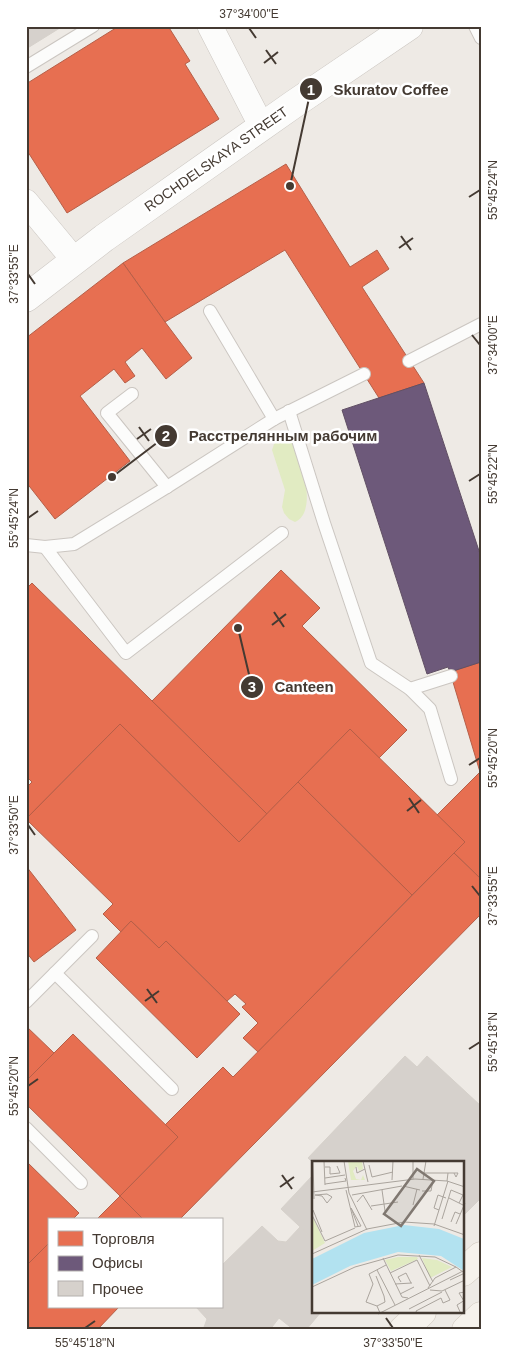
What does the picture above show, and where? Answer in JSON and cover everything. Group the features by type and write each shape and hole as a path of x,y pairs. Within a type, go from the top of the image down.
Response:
{"main road":[{"path":"464,1271 481,1256"},
{"path":"403,1330 420,1314"},
{"path":"466,1330 481,1316"}],"street":[{"path":"210,26 262,127"},
{"name":"ROCHDELSKAYA STREET","path":"32,290 76,261 104,238 262,127 410,26"},
{"path":"26,202 76,261"}],"lane":[{"path":"26,67 93,26"},
{"path":"474,26 481,38"},
{"path":"210,312 274,419"},
{"path":"410,360 481,324"},
{"path":"26,545 44,548 74,544 274,419 364,374"},
{"path":"132,394 107,413 167,487"},
{"path":"289,411 371,663 410,689 430,709 451,779"},
{"path":"44,548 126,653 282,533"},
{"path":"410,689 451,676"},
{"path":"26,1002 92,936"},
{"path":"55,973 172,1089"},
{"path":"26,1128 81,1183"}],"green space":[{"path":"280,440 291,442 297,450 306,482 307,502 305,511 301,518 295,522 289,519 282,507 285,490 272,450 274,444"}],"building: Торговля":[{"path":"119,26 168,26 190,61 185,64 219,119 67,213 26,149 26,84"},
{"path":"286,164 350,267 377,250 389,269 362,287 424,383 379,398 285,250 165,322 123,263"},
{"path":"123,263 192,358 166,379 142,348 125,362 135,376 125,383 114,369 80,396 130,461 55,519 26,482 26,338"},
{"path":"281,570 320,608 302,626 407,730 379,758 350,729 267,814 152,701"},
{"path":"32,583 267,814 239,842 120,724 26,819 26,788 32,782 26,776 26,589"},
{"path":"481,662 481,879 454,853 465,842 437,815 480,772 450,672"},
{"path":"120,724 239,842 298,782 412,895 258,1052 243,1038 258,1023 242,1007 246,1004 235,994 227,1001 166,941 159,948 131,921 121,932 103,914 113,904 26,819"},
{"path":"350,729 465,842 412,895 298,782"},
{"path":"454,853 481,879 481,914 181,1218 142,1218 120,1196 178,1137 165,1125 223,1067 233,1077"},
{"path":"26,866 76,930 34,962 26,952"},
{"path":"131,921 159,948 166,941 240,1014 197,1058 96,958"},
{"path":"26,1026 54,1053 26,1081"},
{"path":"73,1034 178,1137 120,1196 26,1104 26,1081"},
{"path":"26,1161 79,1213 74,1218 48,1218 48,1244 26,1266"},
{"path":"120,1196 142,1218 98,1218"},
{"path":"48,1244 48,1308 118,1308 97,1330 26,1330 26,1266"}],"building: Офисы":[{"path":"424,383 481,557 481,662 450,672 448,667 427,674 342,410"}],"building: Прочее":[{"path":"26,26 63,26 26,49"},
{"path":"405,1056 417,1067 427,1056 481,1106 481,1198 464,1215 464,1161 312,1162 308,1158"},
{"path":"312,1176 312,1238 281,1209"},
{"path":"262,1226 278,1241 286,1242 300,1227 312,1238 312,1314 319,1314 306,1330 294,1330 279,1318 272,1327 273,1330 203,1330 207,1319 197,1308 222,1308 222,1265"}],"place":[{"name":"Skuratov Coffee","path":"290,186"},
{"name":"Расстрелянным рабочим","path":"112,477"},
{"name":"Canteen","path":"238,628"}]}
